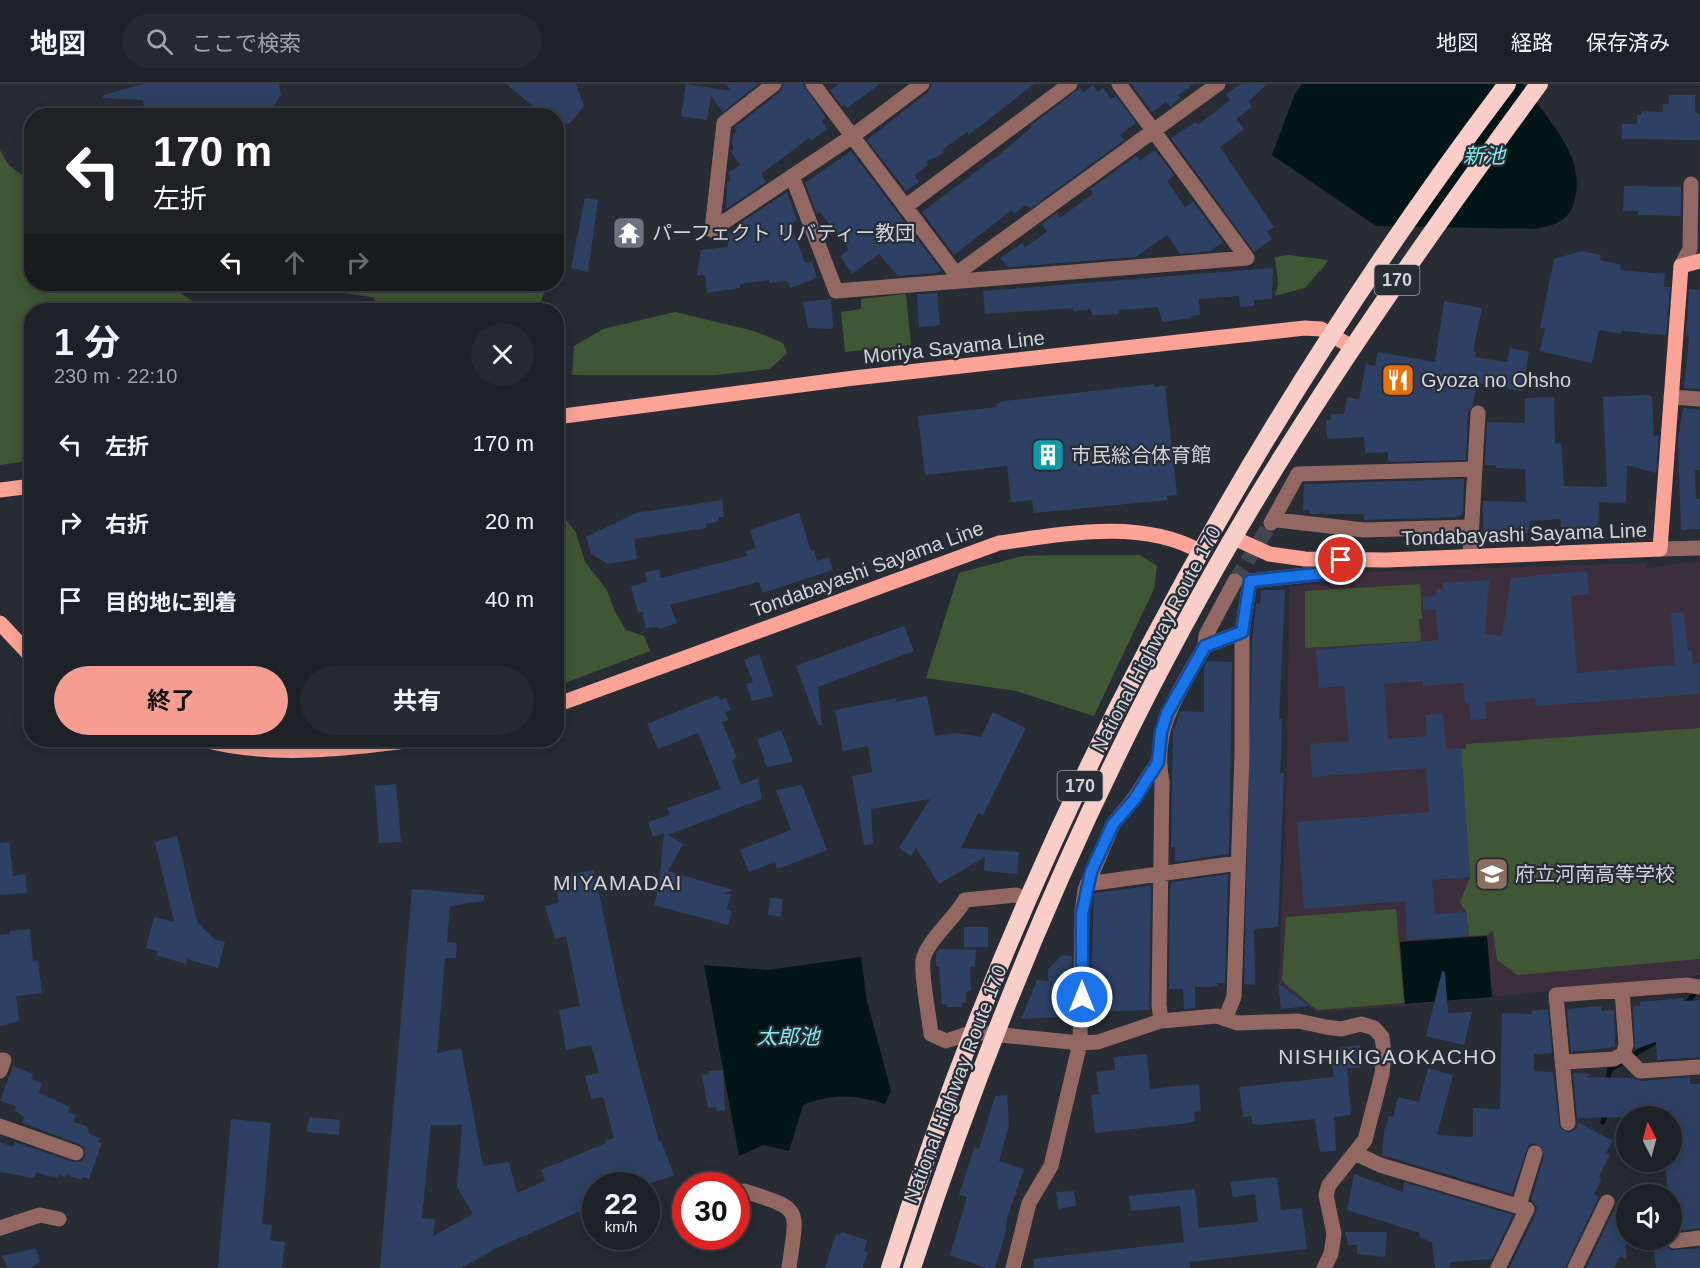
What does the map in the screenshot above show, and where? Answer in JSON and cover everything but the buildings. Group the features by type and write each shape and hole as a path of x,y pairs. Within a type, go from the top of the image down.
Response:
{"highway":[{"name":"National Highway Route 170","path":"890,1268 931,1144 973,1032 1028,901 1090,766 1201,552 1332,334 1420,205 1507,84"},
{"name":"National Highway Route 170","path":"912,1268 975,1084 1054,893 1106,781 1174,648 1267,480 1352,347 1539,84"}],"main road":[{"path":"1681,266 1700,261"},
{"name":"Tondabayashi Sayama Line","path":"1234,538 1269,554 1305,559 1341,560 1660,549 1681,266"},
{"name":"Moriya Sayama Line","path":"564,416 854,378 1305,328 1322,329 1352,347"},
{"path":"0,490 24,487"},
{"name":"Tondabayashi Sayama Line","path":"564,702 999,543 1077,532 1116,532 1177,541 1201,552"},
{"path":"0,623 24,648"},
{"path":"254,747 286,750 324,747"}],"street":[{"path":"774,84 724,123 712,230 852,136 922,84"},
{"path":"813,84 956,278"},
{"path":"905,207 1070,84"},
{"path":"792,176 836,291 956,278 1247,258 1119,84"},
{"path":"956,278 1218,84"},
{"path":"1681,266 1690,249 1691,184"},
{"path":"1671,397 1700,399"},
{"path":"1470,557 1478,413"},
{"path":"1470,527 1364,530 1272,520 1298,474 1475,469"},
{"path":"1660,549 1700,548"},
{"path":"1226,1019 1234,997 1242,754 1242,632 1250,581 1326,573 1337,568 1341,560"},
{"path":"1161,1021 1159,1005 1162,781 1158,762 1161,732 1167,713 1205,646 1206,635 1235,581"},
{"path":"1205,646 1242,632"},
{"path":"1013,1268 1029,1203 1051,1166 1080,1043 1082,914 1087,884 1113,824 1134,800 1158,762"},
{"path":"1087,884 1238,862"},
{"path":"1028,901 1016,895 965,900 957,914 932,943 923,960 931,1034 946,1041 973,1032 1080,1043 1098,1042 1161,1021 1217,1016 1237,1023 1298,1021 1341,1029 1361,1024 1374,1028 1382,1037 1384,1054 1382,1074 1365,1140 1329,1185 1326,1195 1334,1234 1331,1254 1324,1268"},
{"path":"1568,1123 1557,995 1698,987"},
{"path":"1622,990 1626,1057 1640,1071 1700,1067"},
{"path":"1564,1062 1626,1057"},
{"path":"0,1060 4,1060 0,1071"},
{"path":"0,1126 76,1153"},
{"path":"1354,1153 1380,1166 1527,1209 1498,1268 1491,1268"},
{"path":"1519,1205 1535,1153"},
{"path":"750,1193 786,1204 793,1212 795,1223 789,1268"},
{"path":"1575,1268 1607,1202"},
{"path":"0,1228 40,1215 59,1219"},
{"path":"1682,1240 1700,1238"}],"shaded area":[{"name":"府立河南高等学校","path":"1700,561 1700,975 1405,1006 1316,1012 1279,983 1287,774 1289,586 1338,583 1356,572 1646,563 1647,568"}],"green space":[{"path":"0,150 9,165 24,177 24,291 178,291 194,303 24,303 24,459 21,462 0,465"},
{"path":"1288,255 1329,260 1305,288 1275,296 1278,284 1275,257"},
{"path":"334,291 545,291 540,303 375,303 375,298"},
{"path":"906,294 911,345 845,352 841,312 861,309 861,299"},
{"path":"675,312 754,331 783,343 787,353 770,369 715,375 572,375 574,346 603,329"},
{"path":"564,517 576,533 585,562 607,590 615,612 626,630 644,636 650,651 564,683"},
{"path":"1140,555 1157,566 1154,589 1094,716 1016,691 926,678 959,573 1023,556"},
{"path":"1420,584 1421,641 1305,648 1305,591"},
{"path":"1700,728 1700,959 1517,975 1497,960 1493,930 1487,935 1469,936 1466,912 1460,902 1470,877 1461,749 1466,749 1466,744"},
{"path":"1396,909 1404,1003 1317,1010 1282,981 1286,917"}],"water":[{"name":"新池","path":"1302,84 1523,84 1561,137 1575,167 1577,182 1571,209 1564,219 1557,223 1534,229 1376,226 1272,155 1294,96"},
{"path":"1487,936 1492,997 1405,1004 1400,942"},
{"name":"太郎池","path":"861,957 867,1001 891,1091 885,1104 844,1097 814,1101 803,1105 789,1151 763,1145 739,1156 704,965 767,970"}],"waterway":[{"path":"1686,1005 1698,988"},
{"path":"1630,1057 1660,1039"},
{"path":"1607,1084 1610,1069 1620,1064"},
{"path":"1603,1122 1606,1112"}],"tunnel":[{"path":"1235,581 1271,523"}],"place":[{"name":"パーフェクト リバティー教団","path":"629,233"},
{"name":"Gyoza no Ohsho","path":"1398,380"},
{"name":"市民総合体育館","path":"1048,455"},
{"name":"府立河南高等学校","path":"1492,874"}],"district":[{"name":"MIYAMADAI","path":"618,883"},
{"name":"NISHIKIGAOKACHO","path":"1388,1057"}],"route":[{"path":"1082,997 1082,914 1085,890 1091,872 1113,824 1134,800 1158,762 1161,732 1167,713 1205,646 1242,632 1250,581 1326,573 1337,568 1341,560"}]}
